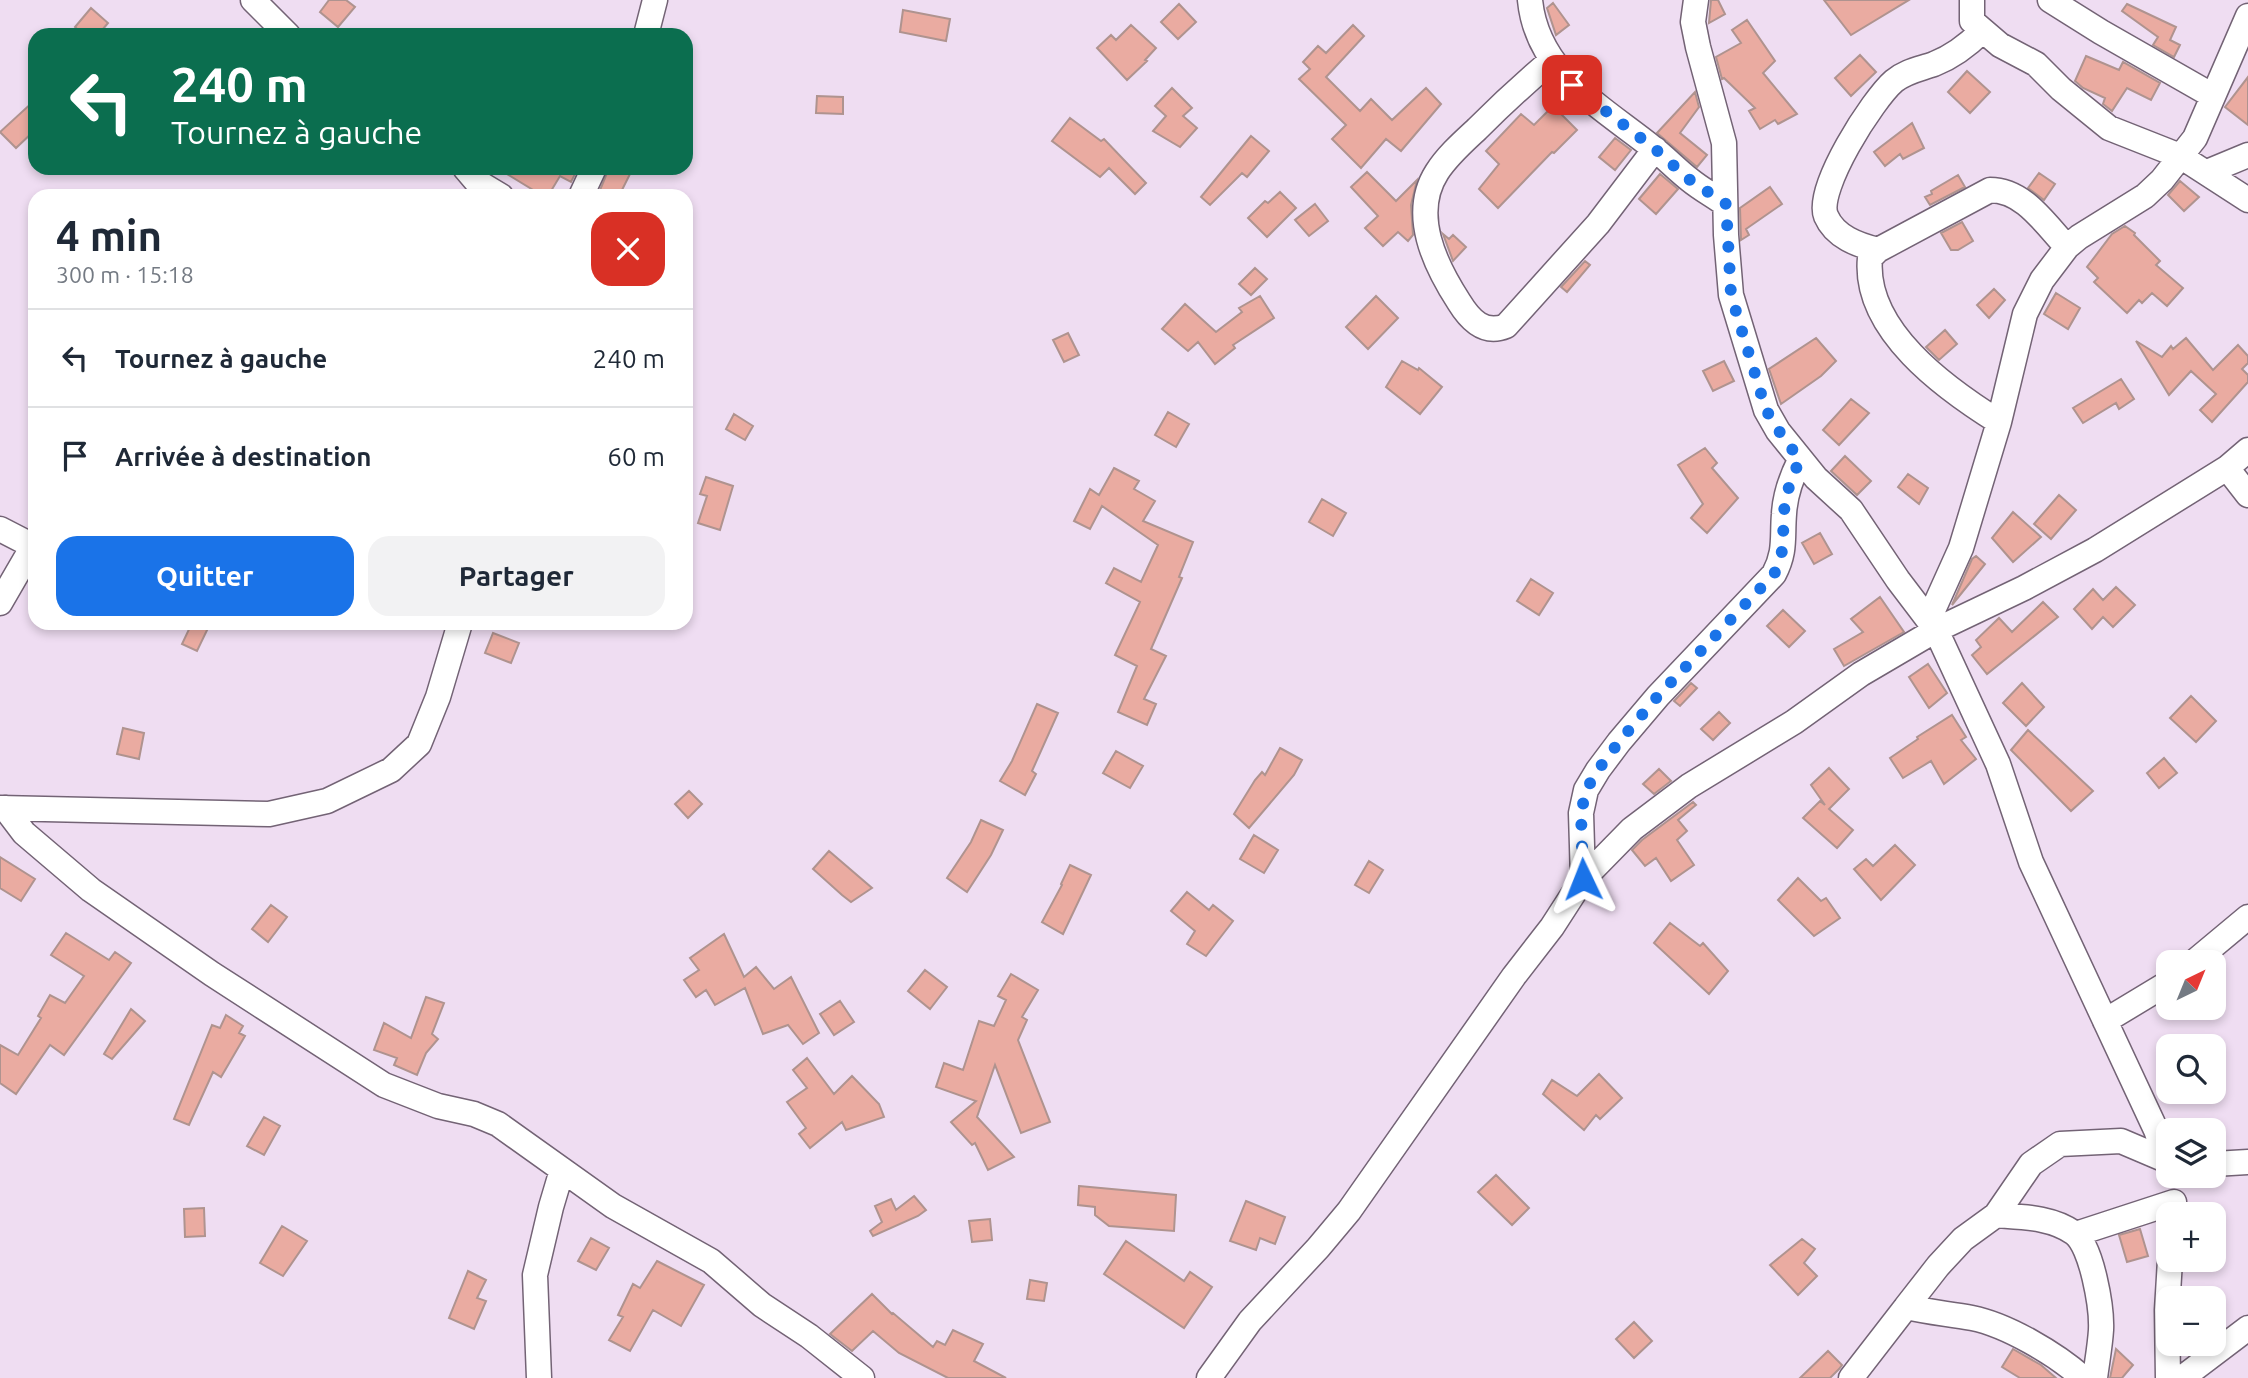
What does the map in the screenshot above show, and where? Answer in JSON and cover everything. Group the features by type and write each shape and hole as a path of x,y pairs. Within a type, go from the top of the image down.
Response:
{"street":[{"path":"253,0 281,28"},
{"path":"648,28 655,0"},
{"path":"1530,0 1539,37 1552,60 1572,85 1655,149 1690,180 1726,204"},
{"path":"1696,0 1693,22 1724,143 1731,295 1766,410 1815,478 1851,510 1932,625 1998,764 2031,862 2156,1135"},
{"path":"1972,0 1972,21 1982,31 2000,45 2036,64 2061,89 2109,128 2180,156 2248,200"},
{"path":"2050,0 2213,96"},
{"path":"1932,625 1961,548 1999,422 2025,314 2042,280 2067,247 2145,196 2162,180 2194,138 2248,16"},
{"path":"1878,250 1859,245 1845,237 1832,227 1825,214 1825,203 1843,154 1881,93 1896,79 1956,53 1982,31"},
{"path":"1552,60 1513,93 1457,148 1437,172 1427,195 1425,222 1432,251 1467,316 1487,328 1496,330 1506,326 1598,223 1655,149"},
{"path":"2207,172 2248,155"},
{"path":"471,175 489,189"},
{"path":"1999,422 1968,403 1931,373 1882,317 1872,290 1870,258 1878,250 1990,190 2004,190 2022,200 2067,247"},
{"path":"1209,1378 1250,1321 1349,1211 1514,976 1552,927 1583,879 1632,829 1689,786 1794,722 1932,625 2024,588 2095,550 2227,468 2248,450"},
{"path":"1583,879 1581,813 1586,790 1619,742 1658,696 1774,574 1782,559 1784,512 1791,477 1800,460"},
{"path":"2227,468 2248,495"},
{"path":"0,529 28,541"},
{"path":"0,603 28,554"},
{"path":"2,808 270,814 327,801 391,770 419,744 438,697 458,630"},
{"path":"2,808 24,833 91,890 212,974 384,1085 438,1106 474,1114 498,1124 613,1206 711,1261 762,1305 810,1336 862,1378"},
{"path":"2208,950 2248,917"},
{"path":"2105,1021 2156,990"},
{"path":"1851,1378 1938,1266 1963,1239 1996,1215 2031,1164 2060,1144 2121,1141 2156,1157"},
{"path":"2226,1163 2248,1162"},
{"path":"539,1378 535,1275 562,1170"},
{"path":"2076,1234 2156,1213"},
{"path":"1996,1215 2053,1223 2076,1234 2089,1257 2097,1286 2101,1329 2095,1378"},
{"path":"2168,1378 2170,1272"},
{"path":"1906,1307 1974,1318 2010,1331 2083,1378"},
{"path":"2182,1378 2248,1328"}],"building":[{"path":"329,0 346,0 355,7 338,27 320,12"},
{"path":"1711,0 1718,0 1725,14 1709,23"},
{"path":"1824,0 1909,0 1851,35"},
{"path":"1553,3 1569,25 1556,35 1547,8"},
{"path":"1179,4 1196,22 1178,39 1161,22"},
{"path":"2127,4 2176,27 2170,40 2180,45 2174,57 2153,45 2158,37 2122,11"},
{"path":"91,8 108,23 104,28 75,27"},
{"path":"903,10 950,19 946,41 900,32"},
{"path":"1747,20 1775,61 1763,73 1797,114 1778,124 1775,120 1760,129 1749,111 1755,108 1722,79 1716,57 1741,43 1732,30"},
{"path":"1131,25 1156,48 1127,80 1097,48 1111,35 1116,40"},
{"path":"1353,25 1364,36 1326,77 1360,111 1371,99 1392,120 1426,88 1441,104 1401,151 1386,139 1361,168 1332,139 1346,125 1299,79 1310,69 1303,62 1318,46 1326,53"},
{"path":"1860,55 1876,72 1851,96 1835,78"},
{"path":"2086,56 2119,70 2123,62 2160,83 2151,100 2127,88 2112,111 2103,104 2105,98 2083,88 2075,81"},
{"path":"1967,71 1990,92 1970,113 1948,92"},
{"path":"2248,77 2248,125 2225,107"},
{"path":"1172,88 1192,108 1183,116 1197,128 1180,147 1153,131 1166,116 1155,106"},
{"path":"1695,92 1699,107 1680,133 1707,155 1697,167 1657,133"},
{"path":"817,96 843,97 843,114 816,113"},
{"path":"28,106 28,137 16,148 0,132"},
{"path":"1553,106 1577,130 1498,208 1479,189 1499,164 1486,151 1521,114 1534,125"},
{"path":"1070,118 1101,141 1104,139 1146,183 1135,194 1109,168 1100,177 1052,141"},
{"path":"1912,123 1924,148 1903,159 1900,154 1885,166 1874,152"},
{"path":"1251,136 1269,151 1247,177 1242,173 1210,205 1201,197"},
{"path":"1615,138 1631,150 1615,170 1599,157"},
{"path":"1367,172 1396,201 1417,180 1411,205 1413,235 1408,241 1398,232 1383,246 1365,228 1378,216 1351,187"},
{"path":"2039,173 2055,184 2044,200 2028,188"},
{"path":"1660,174 1678,189 1656,214 1639,199"},
{"path":"508,175 574,175 571,182 560,176 552,189 532,189"},
{"path":"606,175 630,175 622,189 600,189"},
{"path":"1958,175 1965,187 1930,205 1925,197"},
{"path":"2180,181 2199,197 2184,211 2168,195"},
{"path":"1770,187 1782,204 1746,229 1749,235 1741,240 1740,208"},
{"path":"1280,192 1296,208 1267,237 1248,218 1265,201 1268,203"},
{"path":"1315,204 1328,221 1309,236 1295,220"},
{"path":"1962,222 1973,241 1958,250 1951,250 1941,233"},
{"path":"2125,226 2135,233 2160,261 2156,265 2183,288 2167,306 2152,293 2142,303 2139,300 2127,313 2094,282 2098,278 2087,267 2112,234"},
{"path":"1443,234 1449,239 1453,235 1466,247 1453,261"},
{"path":"1585,261 1590,265 1567,292 1561,287"},
{"path":"1255,268 1267,279 1251,295 1239,284"},
{"path":"1994,289 2005,300 1989,318 1977,305"},
{"path":"2056,293 2080,308 2068,329 2044,314"},
{"path":"1260,296 1274,318 1233,345 1235,348 1215,364 1198,342 1188,351 1162,329 1185,304 1216,332 1242,312 1239,308"},
{"path":"1376,296 1398,318 1368,349 1346,327"},
{"path":"1945,330 1957,344 1939,360 1926,347"},
{"path":"1068,333 1079,355 1064,362 1053,340"},
{"path":"1816,338 1836,361 1821,376 1781,404 1769,369"},
{"path":"2186,338 2213,370 2238,345 2248,356 2248,363 2242,369 2248,375 2248,382 2212,422 2200,410 2216,394 2191,371 2169,395 2136,341 2162,357 2171,346 2173,349"},
{"path":"1402,361 1418,370 1419,368 1442,387 1420,414 1386,387"},
{"path":"1724,361 1734,381 1713,391 1703,371"},
{"path":"2121,379 2134,399 2119,409 2116,403 2083,423 2073,408"},
{"path":"1851,399 1869,413 1839,445 1823,430"},
{"path":"1168,412 1189,424 1176,447 1155,435"},
{"path":"734,414 753,426 745,440 726,429"},
{"path":"1705,448 1717,463 1712,468 1738,498 1707,533 1691,518 1703,504 1678,465"},
{"path":"1845,456 1871,481 1857,495 1831,471"},
{"path":"1114,468 1139,481 1134,489 1155,501 1143,521 1193,542 1179,577 1182,578 1151,649 1166,656 1144,699 1156,704 1147,725 1118,712 1137,666 1115,655 1140,602 1106,583 1114,568 1141,582 1158,545 1102,506 1090,529 1074,521 1090,489 1099,495"},
{"path":"1908,474 1928,488 1919,504 1898,487"},
{"path":"706,477 733,486 720,530 698,523 707,496 700,494"},
{"path":"2059,495 2076,510 2051,539 2034,524"},
{"path":"1322,499 1346,513 1333,536 1309,522"},
{"path":"2013,512 2041,537 2013,562 1992,538"},
{"path":"1820,533 1832,554 1814,564 1802,543"},
{"path":"1976,556 1985,564 1952,605 1972,559"},
{"path":"1531,579 1553,593 1539,615 1517,601"},
{"path":"2116,587 2135,605 2113,627 2103,617 2092,629 2074,609 2093,589 2103,600"},
{"path":"1880,597 1904,632 1844,666 1834,649 1863,632 1851,619"},
{"path":"2043,602 2058,617 1987,674 1972,655 1981,647 1976,640 1999,618 2012,632"},
{"path":"1783,610 1805,631 1789,647 1767,626"},
{"path":"189,630 207,630 197,651 182,644"},
{"path":"493,633 519,643 511,663 485,653"},
{"path":"1928,664 1947,693 1929,708 1909,677"},
{"path":"1691,683 1697,688 1680,706 1674,701"},
{"path":"2022,683 2044,707 2026,726 2003,703"},
{"path":"2191,696 2216,721 2196,742 2170,718"},
{"path":"1037,704 1058,713 1032,771 1036,774 1025,795 1000,781 1012,761"},
{"path":"1719,712 1730,723 1713,740 1701,729"},
{"path":"1952,715 1966,737 1961,740 1976,759 1944,784 1931,761 1903,778 1890,758"},
{"path":"123,728 144,733 139,759 117,754"},
{"path":"2028,730 2093,791 2071,811 2011,750"},
{"path":"1280,748 1302,760 1294,775 1249,828 1234,814 1255,780 1262,772 1265,775"},
{"path":"1116,751 1143,766 1130,788 1103,773"},
{"path":"2164,758 2177,773 2159,788 2147,773"},
{"path":"1829,768 1849,789 1829,809 1853,830 1837,848 1803,818 1820,801 1825,805 1811,785"},
{"path":"1659,769 1671,781 1654,794 1643,784"},
{"path":"689,791 702,804 688,818 675,804"},
{"path":"1693,802 1696,805 1678,820 1687,831 1677,840 1694,865 1671,881 1656,858 1645,866 1632,850"},
{"path":"981,820 1003,830 991,855 967,892 947,878 971,842"},
{"path":"1254,835 1278,850 1264,873 1240,859"},
{"path":"1895,845 1915,865 1881,900 1854,869 1866,859 1873,866"},
{"path":"829,851 872,888 851,902 842,895 813,869"},
{"path":"0,857 35,879 21,901 0,888"},
{"path":"1369,861 1383,870 1369,893 1355,885"},
{"path":"1070,865 1091,875 1063,934 1042,922"},
{"path":"1798,878 1821,901 1826,898 1840,918 1814,936 1778,900"},
{"path":"1187,892 1209,910 1213,905 1233,921 1206,956 1187,944 1195,931 1171,911"},
{"path":"271,905 287,917 268,942 252,929"},
{"path":"1670,923 1700,946 1703,943 1728,971 1709,994 1654,943"},
{"path":"66,933 109,960 115,952 131,963 64,1055 50,1045 16,1094 0,1083 0,1045 18,1055 41,1018 38,1016 50,995 65,1003 84,976 51,955"},
{"path":"724,934 744,977 756,967 774,989 791,977 819,1033 803,1044 788,1025 763,1034 745,988 715,1005 706,990 696,997 684,980 699,970 690,958"},
{"path":"925,970 947,987 930,1009 908,991"},
{"path":"1011,974 1038,990 1022,1017 1027,1020 1018,1040 1050,1122 1021,1133 995,1065 977,1117 1014,1157 988,1170 975,1143 972,1145 951,1122 976,1101 936,1087 944,1063 963,1070 979,1021 994,1026 1006,1000 998,996"},
{"path":"426,997 444,1003 432,1034 438,1039 426,1053 417,1075 394,1065 397,1058 374,1050 384,1023 411,1038"},
{"path":"840,1001 854,1022 834,1035 820,1014"},
{"path":"131,1009 145,1021 112,1059 104,1054"},
{"path":"226,1015 243,1026 239,1033 245,1036 221,1077 213,1072 189,1125 174,1119 212,1025 220,1028"},
{"path":"807,1058 834,1094 852,1076 879,1104 884,1117 846,1130 842,1122 810,1148 799,1134 806,1128 787,1102 807,1088 793,1070"},
{"path":"1599,1074 1622,1098 1600,1119 1596,1115 1584,1130 1543,1094 1552,1080 1577,1096"},
{"path":"264,1117 280,1126 264,1155 247,1146"},
{"path":"1496,1175 1529,1208 1512,1225 1478,1192"},
{"path":"1079,1186 1176,1195 1174,1231 1109,1226 1095,1215 1095,1207 1078,1205"},
{"path":"914,1196 926,1210 873,1236 870,1231 882,1222 875,1206 891,1199 896,1210"},
{"path":"1246,1201 1285,1217 1275,1244 1260,1238 1256,1250 1230,1241"},
{"path":"204,1208 205,1236 185,1237 184,1209"},
{"path":"990,1219 992,1240 972,1242 969,1221"},
{"path":"282,1226 307,1241 283,1276 260,1263"},
{"path":"2140,1229 2148,1256 2127,1262 2119,1235"},
{"path":"591,1238 609,1248 596,1270 578,1261"},
{"path":"1802,1239 1815,1249 1804,1263 1817,1276 1798,1295 1770,1265"},
{"path":"1126,1241 1184,1281 1190,1272 1212,1287 1184,1328 1104,1274"},
{"path":"657,1261 704,1285 681,1326 653,1310 630,1351 609,1340 623,1317 618,1315 633,1284 640,1288"},
{"path":"468,1271 486,1280 477,1298 486,1301 474,1329 449,1318"},
{"path":"1030,1280 1047,1283 1044,1301 1027,1299"},
{"path":"872,1294 933,1347 937,1341 945,1345 953,1330 983,1344 974,1361 1006,1378 948,1378 899,1353 873,1331 852,1351 830,1334"},
{"path":"1634,1322 1652,1341 1634,1358 1616,1339"},
{"path":"2013,1349 2041,1365 2056,1378 2020,1378 2002,1367"},
{"path":"2116,1349 2133,1365 2122,1378 2110,1378"},
{"path":"1828,1351 1842,1365 1830,1378 1800,1378"}],"route":[{"path":"1572,85 1655,149 1690,180 1726,204 1731,295 1755,379 1766,410 1800,460 1791,477 1784,512 1782,559 1774,574 1658,696 1619,742 1586,790 1581,813 1583,879"}]}
